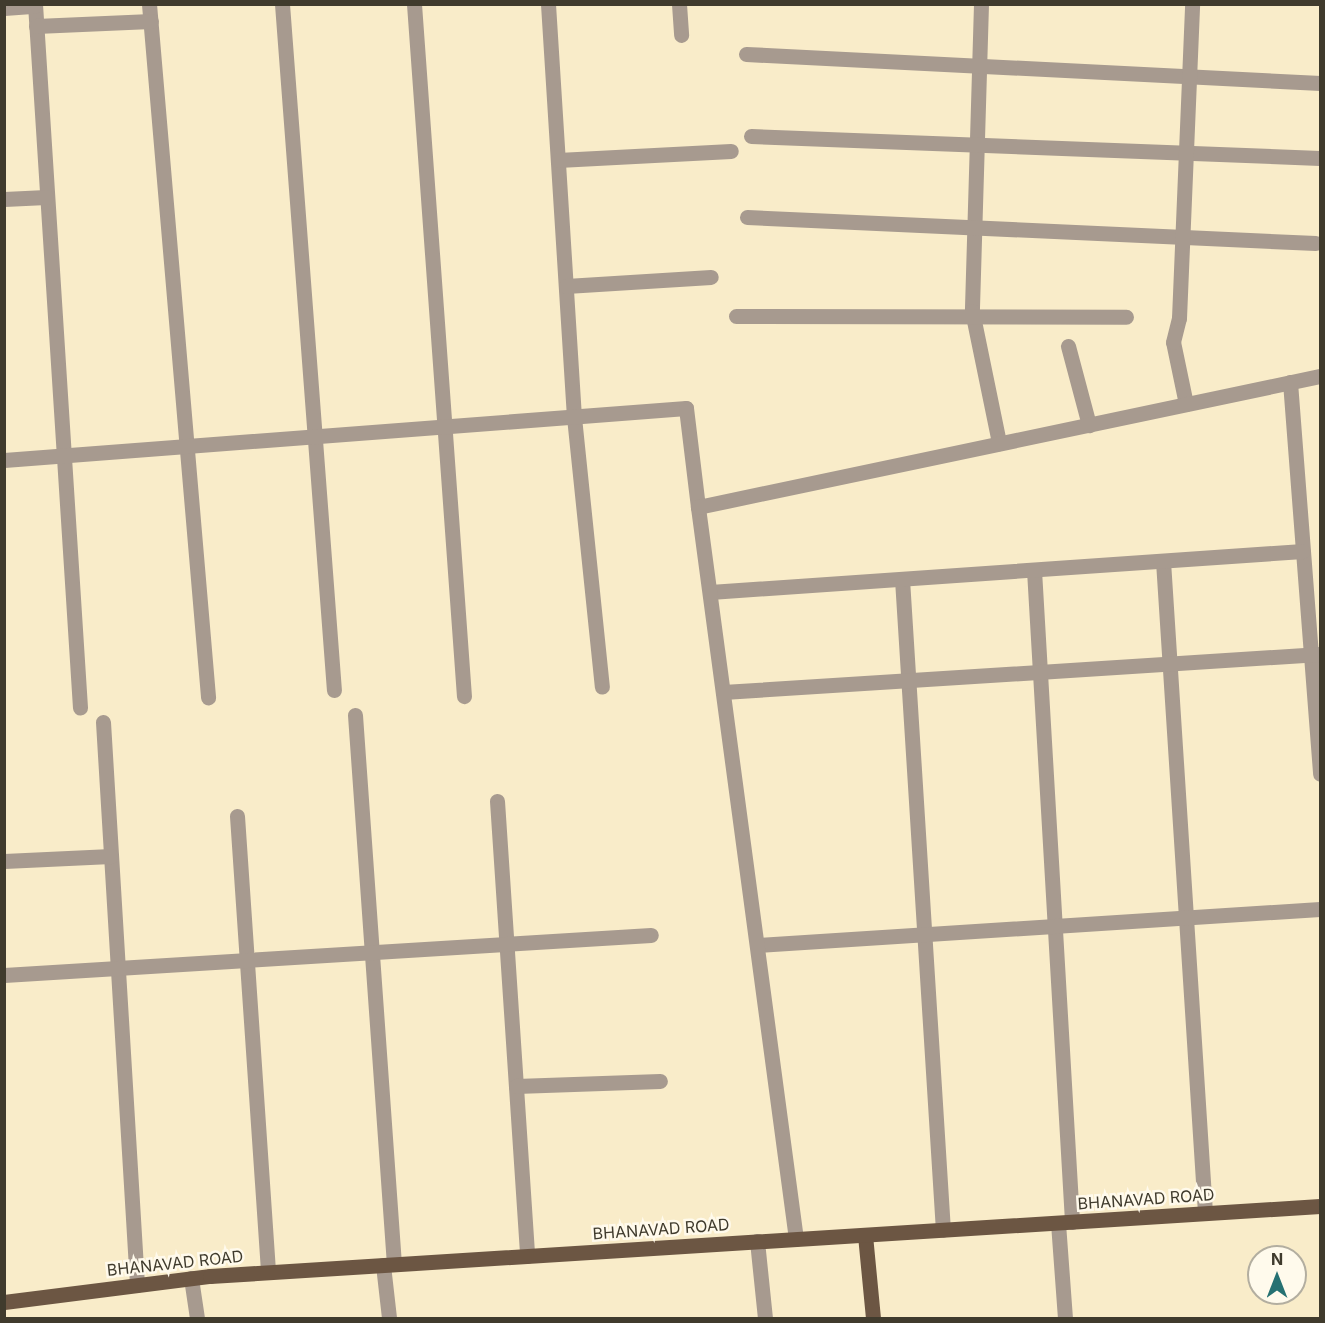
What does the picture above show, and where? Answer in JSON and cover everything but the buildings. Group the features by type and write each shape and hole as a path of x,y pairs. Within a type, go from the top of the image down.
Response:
{"main road":[{"name":"BHANAVAD ROAD","path":"4,1302 191,1278 268,1272 1320,1206"},
{"path":"865,1234 873,1318"}],"street":[{"path":"149,4 208,697"},
{"path":"282,4 333,690"},
{"path":"414,4 447,426 464,696"},
{"path":"548,4 574,417 602,687"},
{"path":"679,4 681,35"},
{"path":"981,4 973,316 999,443"},
{"path":"1186,404 1173,342 1179,318 1192,4"},
{"path":"4,8 35,5 62,455 80,708"},
{"path":"36,26 151,21"},
{"path":"746,54 1320,83"},
{"path":"751,136 1320,158"},
{"path":"558,160 731,151"},
{"path":"4,199 46,197"},
{"path":"747,217 1315,243"},
{"path":"566,286 711,277"},
{"path":"736,315 1126,317"},
{"path":"1068,346 1089,424"},
{"path":"699,507 1320,376"},
{"path":"1290,382 1303,551 1316,654 1320,774"},
{"path":"4,460 686,408 796,1239"},
{"path":"710,592 1303,551"},
{"path":"1163,561 1205,1213"},
{"path":"1034,570 1055,926 1065,1222 1065,1318"},
{"path":"902,579 943,1230"},
{"path":"723,692 1316,654"},
{"path":"355,715 372,952 389,1318"},
{"path":"104,722 136,1285"},
{"path":"497,801 527,1256"},
{"path":"237,816 268,1272"},
{"path":"4,861 111,855"},
{"path":"757,945 1320,909"},
{"path":"4,975 651,935"},
{"path":"516,1086 660,1081"},
{"path":"757,1241 765,1318"},
{"path":"191,1278 197,1318"}]}
